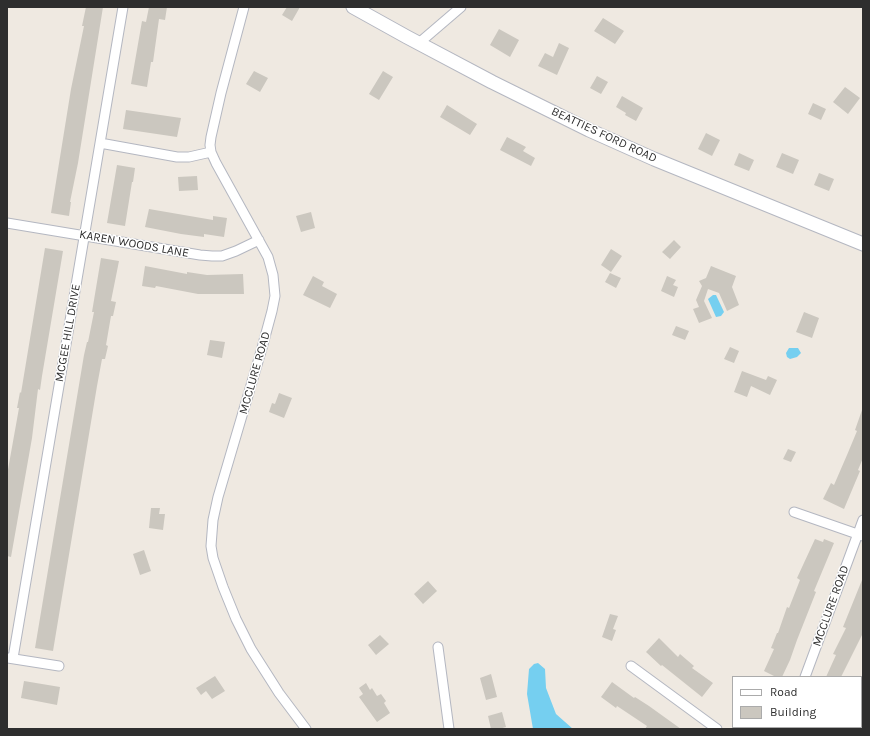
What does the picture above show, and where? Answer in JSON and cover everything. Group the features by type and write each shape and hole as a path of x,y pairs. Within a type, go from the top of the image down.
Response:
{"main road":[{"name":"BEATTIES FORD ROAD","path":"353,7 419,44 492,82 640,153 801,220 863,244"}],"street":[{"name":"MCGEE HILL DRIVE","path":"10,658 123,7"},
{"name":"MCCLURE ROAD","path":"244,7 211,137 211,152 216,164 268,257 273,275 275,296 272,311 218,497 213,520 211,546 213,558 223,587 236,619 251,649 279,693 306,729"},
{"path":"419,44 461,7"},
{"path":"100,143 177,157 189,157 211,152"},
{"name":"KAREN WOODS LANE","path":"7,223 212,256 222,256 259,240"},
{"path":"794,512 860,535"},
{"name":"MCCLURE ROAD","path":"805,676 860,535 863,520"},
{"path":"438,647 449,729"},
{"path":"10,658 59,666"},
{"path":"631,666 718,729"}],"water":[{"path":"713,295 716,295 724,312 721,316 716,317 708,299"},
{"path":"789,348 798,348 801,353 797,357 790,359 787,357 786,353"},
{"path":"538,663 545,669 546,688 556,714 573,729 533,729 527,694 529,669 534,664"}],"building":[{"path":"86,7 103,7 78,163 70,202 69,216 51,213 71,89 84,26 82,26"},
{"path":"149,7 167,7 165,20 159,19 153,62 151,62 147,87 131,84 142,21 146,22"},
{"path":"287,7 300,7 292,21 282,15"},
{"path":"603,18 624,31 615,44 594,31"},
{"path":"499,29 519,40 510,57 490,45"},
{"path":"559,43 569,48 557,75 538,66 545,53 553,57"},
{"path":"254,71 268,78 260,92 246,84"},
{"path":"383,71 393,77 379,100 369,94"},
{"path":"597,76 608,82 601,94 590,88"},
{"path":"845,87 860,98 848,114 833,102"},
{"path":"622,96 643,108 636,121 625,115 626,113 616,107"},
{"path":"813,103 826,109 821,120 808,114"},
{"path":"447,105 477,124 470,135 440,117"},
{"path":"126,110 181,118 177,137 123,129"},
{"path":"706,133 720,140 712,156 698,149"},
{"path":"507,137 526,147 523,151 535,158 531,166 500,150"},
{"path":"739,153 754,160 749,171 734,165"},
{"path":"782,153 799,160 793,174 776,167"},
{"path":"117,165 135,168 125,226 107,223"},
{"path":"819,173 834,179 829,191 814,185"},
{"path":"197,176 198,190 179,191 178,177"},
{"path":"149,209 213,220 213,216 227,218 224,237 204,234 204,237 145,227"},
{"path":"311,212 315,228 301,232 296,216"},
{"path":"674,240 681,247 670,259 662,252"},
{"path":"45,248 63,251 40,390 38,389 32,438 11,557 7,556 7,475"},
{"path":"611,249 622,256 611,272 601,265"},
{"path":"101,258 119,261 111,301 116,302 113,316 111,316 106,345 108,346 105,359 102,359 97,386 53,651 35,648 84,355 94,312 92,312"},
{"path":"145,266 187,274 187,272 207,275 243,274 244,294 198,294 156,286 155,288 142,286"},
{"path":"711,266 736,276 732,287 739,305 727,311 719,293 708,289 704,301 712,318 699,323 693,309 699,307 696,300 702,286 699,281 706,278"},
{"path":"610,273 621,278 616,288 605,282"},
{"path":"313,276 324,282 322,286 337,294 330,308 303,295"},
{"path":"667,276 676,280 673,285 678,287 674,297 661,291"},
{"path":"804,312 819,318 812,338 796,332"},
{"path":"676,326 689,331 685,340 672,335"},
{"path":"210,340 225,342 222,358 207,355"},
{"path":"730,347 739,351 734,363 724,359"},
{"path":"742,371 766,380 768,376 777,380 770,395 751,386 747,397 734,392"},
{"path":"279,393 292,398 284,418 269,412 272,403 275,404"},
{"path":"862,410 863,458 858,470 860,471 844,509 823,499 831,483 834,485 857,431 855,430"},
{"path":"788,449 796,452 791,462 783,459"},
{"path":"151,508 160,508 159,514 165,514 163,530 149,528"},
{"path":"815,539 823,542 824,539 834,543 814,591 816,592 790,660 782,676 774,676 764,671 774,649 771,648 787,607 789,608 800,580 797,578"},
{"path":"144,550 151,571 140,575 133,554"},
{"path":"862,580 863,633 842,676 826,676 836,655 833,654 846,628 843,627"},
{"path":"428,581 437,591 423,604 414,594"},
{"path":"610,614 618,616 613,629 616,630 612,641 602,637"},
{"path":"380,635 389,644 376,655 368,645"},
{"path":"659,638 678,657 680,654 694,666 692,668 713,683 702,697 662,665 661,666 646,652"},
{"path":"491,674 497,697 486,700 480,678"},
{"path":"215,676 225,691 212,699 206,691 201,695 196,688"},
{"path":"24,681 60,687 57,705 21,698"},
{"path":"612,682 681,729 645,729 647,726 617,706 616,708 601,697"},
{"path":"366,683 370,690 372,688 377,696 381,694 386,701 384,703 390,713 377,722 359,697 363,694 359,688"},
{"path":"502,712 506,727 491,729 488,716"}]}
